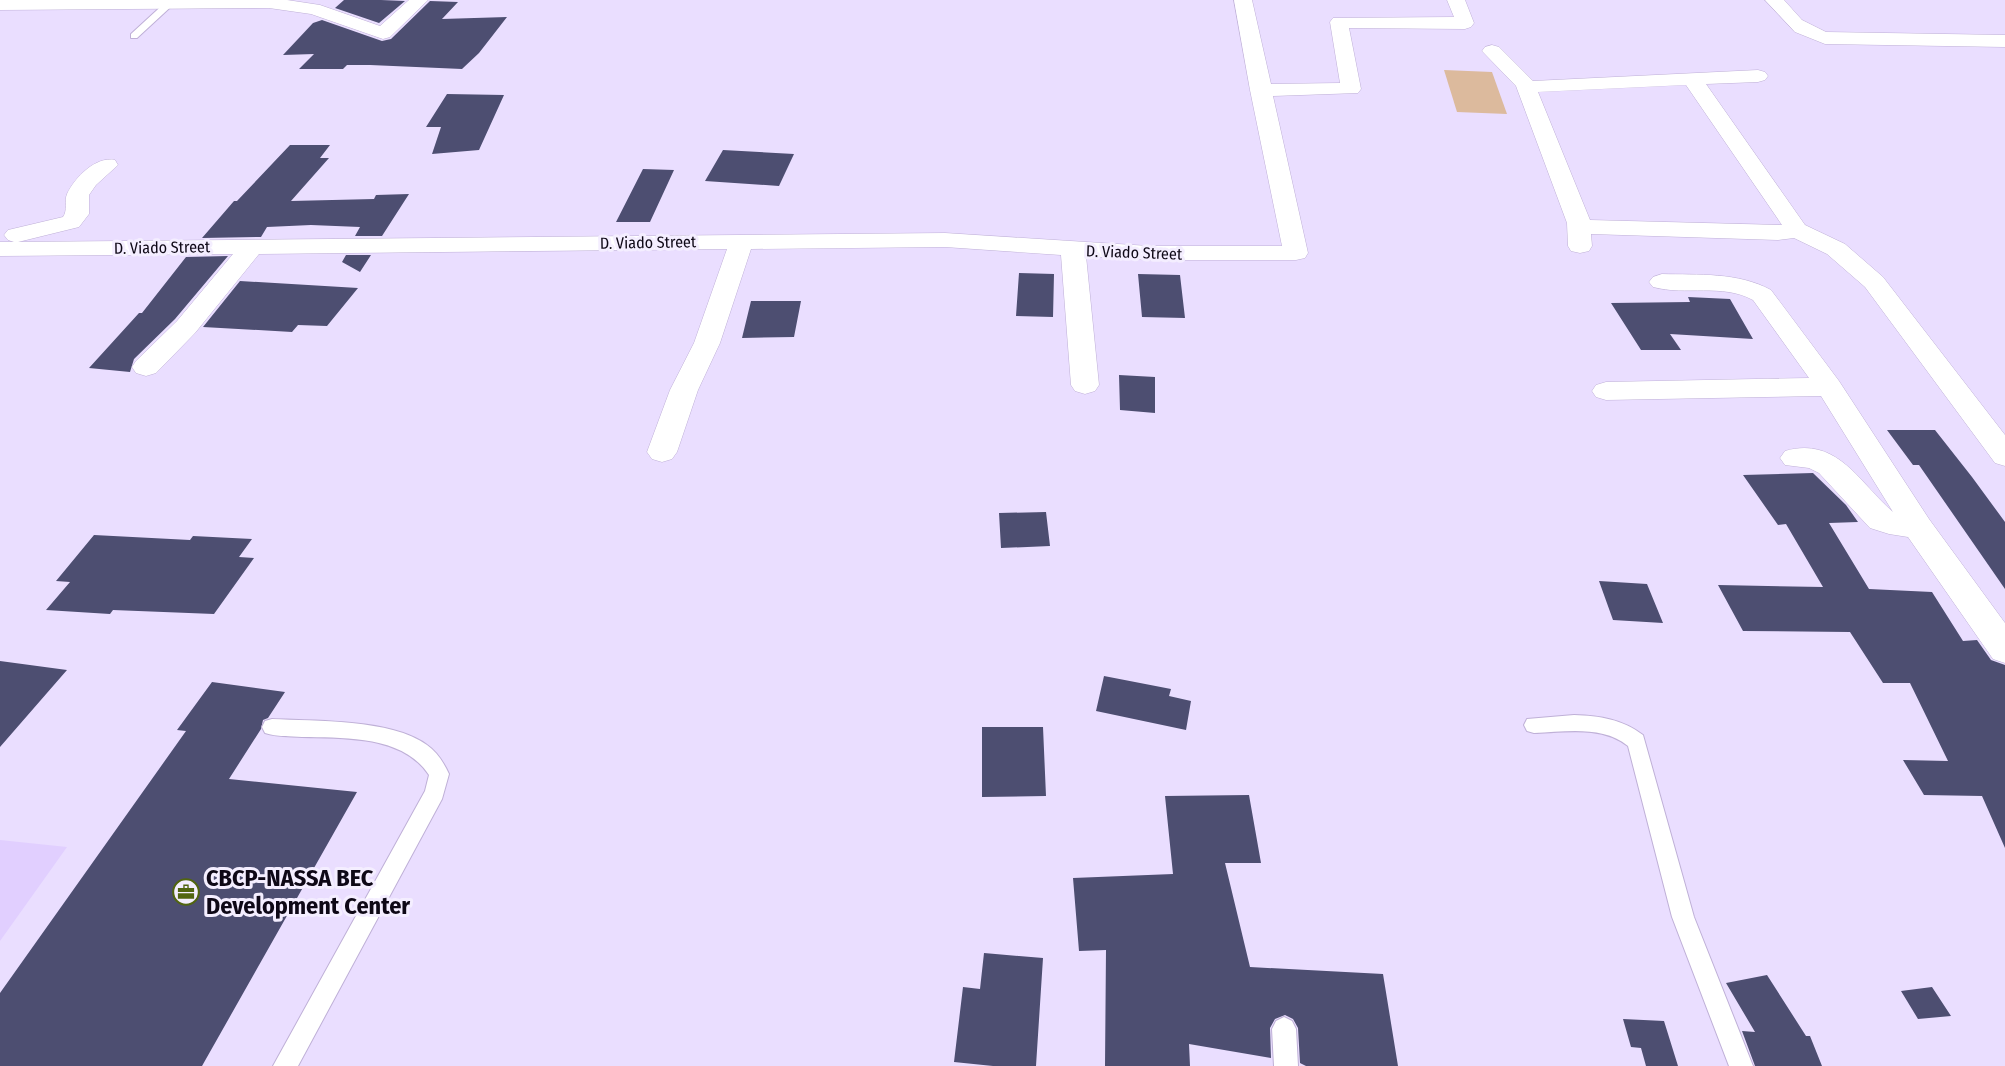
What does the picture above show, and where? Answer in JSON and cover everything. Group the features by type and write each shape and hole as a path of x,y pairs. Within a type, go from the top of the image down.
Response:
{"street":[{"path":"0,5 269,3 314,9 383,33 419,0"},
{"path":"1243,0 1260,90 1351,89 1340,22 1465,23 1456,0"},
{"path":"1774,0 1797,28 1825,38 2005,41"},
{"path":"1492,51 1526,87 1579,237 1778,233 1797,230"},
{"path":"1526,87 1758,76"},
{"path":"1692,79 1797,230 1836,249 1874,282 2005,456"},
{"name":"D. Viado Street","path":"0,249 945,240 1073,250 1149,253 1296,253 1260,90"},
{"path":"0,242 22,233 70,222 77,214 78,195 87,181 106,165"},
{"path":"662,452 684,390 707,343 742,241"},
{"path":"146,367 186,327 252,247"},
{"path":"1073,250 1085,385"},
{"path":"1662,282 1733,285 1757,291 1828,387 1918,527 2005,649"},
{"path":"1606,391 1828,387"},
{"path":"1795,458 1813,458 1830,466 1881,520 1918,527"}],"lane":[{"path":"134,36 171,2"},
{"path":"1534,725 1610,726 1627,732 1636,741 1683,917 1741,1066"},
{"path":"272,727 365,734 412,745 430,759 439,774 435,793 285,1066"},
{"path":"1284,1029 1286,1066"}],"shaded area":[{"path":"1444,70 1492,72 1507,114 1457,112"},
{"path":"0,840 67,847 0,941"}],"building":[{"path":"344,0 405,1 379,23 335,8"},
{"path":"430,1 458,2 442,19 507,17 479,53 462,69 347,65 343,69 299,69 314,54 283,55 313,23 322,20 382,41 391,39"},
{"path":"447,94 504,95 479,150 432,154 441,127 426,127"},
{"path":"290,145 330,145 320,158 329,158 291,201 374,199 376,195 409,194 382,236 355,236 360,227 311,225 267,227 261,237 202,238 234,201 237,201"},
{"path":"723,150 794,154 779,186 705,181"},
{"path":"643,169 674,170 650,222 616,222"},
{"path":"346,255 371,255 360,272 342,262"},
{"path":"228,256 175,319 134,359 130,372 89,368 139,313 142,313 186,257"},
{"path":"1019,273 1054,274 1053,317 1016,316"},
{"path":"1138,274 1180,275 1185,318 1142,317"},
{"path":"240,281 358,288 327,326 298,325 292,332 203,327"},
{"path":"1688,297 1730,299 1753,339 1670,334 1681,350 1641,350 1611,303 1690,302"},
{"path":"751,301 801,301 794,337 742,338"},
{"path":"1119,375 1155,377 1155,413 1120,410"},
{"path":"1887,430 1935,430 1972,477 2005,522 2005,589 1919,465 1913,465"},
{"path":"1813,473 1846,505 1858,522 1829,523 1869,589 1932,592 1963,641 1977,640 1991,660 2005,665 2005,848 1982,796 1924,795 1903,760 1948,761 1910,683 1883,683 1850,632 1743,631 1718,585 1823,587 1786,524 1778,525 1743,475"},
{"path":"1046,512 1050,546 1001,548 999,513"},
{"path":"94,535 190,540 193,536 252,539 239,557 254,558 214,614 113,610 110,614 46,610 70,582 56,581"},
{"path":"1599,581 1647,584 1663,623 1613,620"},
{"path":"0,661 67,670 0,747"},
{"path":"1104,676 1171,689 1169,696 1191,701 1186,730 1096,711"},
{"name":"CBCP-NASSA BEC Development Center","path":"212,682 285,692 268,718 263,720 261,729 229,779 357,792 202,1066 0,1066 0,993 186,731 177,730"},
{"path":"982,727 1043,727 1046,796 982,797"},
{"path":"1249,795 1261,863 1225,863 1250,967 1383,974 1398,1066 1306,1066 1300,1063 1298,1028 1293,1019 1285,1015 1275,1019 1270,1028 1271,1058 1189,1044 1190,1066 1105,1066 1106,950 1079,951 1073,878 1173,874 1165,796"},
{"path":"984,953 1043,958 1036,1066 993,1066 954,1062 963,987 980,989"},
{"path":"1767,975 1806,1036 1810,1036 1822,1066 1755,1066 1742,1031 1755,1032 1726,983"},
{"path":"1932,987 1951,1016 1918,1019 1901,991"},
{"path":"1623,1019 1664,1021 1678,1066 1646,1066 1641,1048 1631,1047"}],"place":[{"name":"CBCP-NASSA BEC Development Center","path":"186,892"}]}
